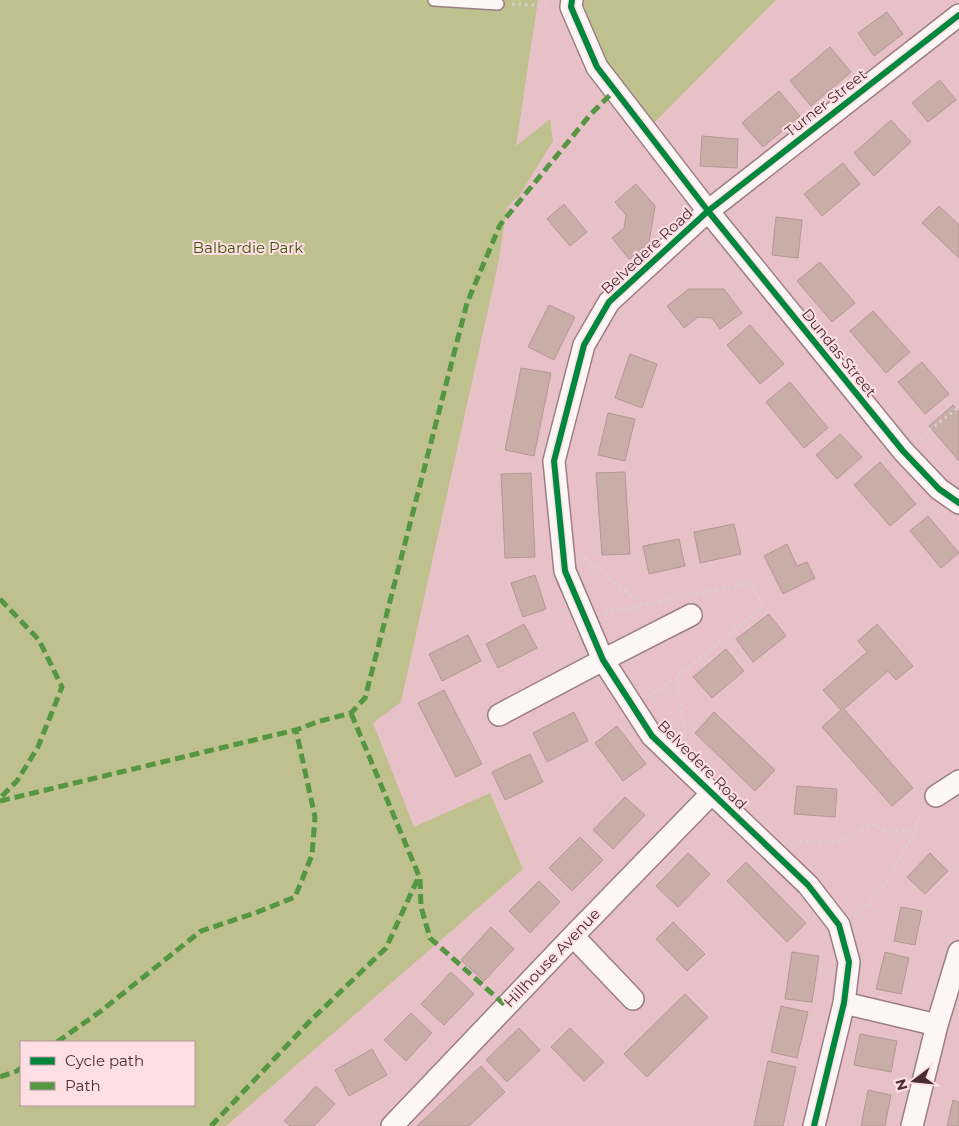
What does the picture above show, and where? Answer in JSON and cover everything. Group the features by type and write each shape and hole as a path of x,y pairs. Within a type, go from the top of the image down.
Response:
{"street":[{"name":"Dundas Street","path":"572,4 597,67 708,211 903,451 939,489 959,503"},
{"name":"Turner Street","path":"708,211 959,14"},
{"name":"Belvedere Road","path":"708,211 609,302 584,345 554,461 565,571 603,660 652,736 808,885 839,925 849,962 844,1003 814,1126"},
{"path":"499,715 691,615"},
{"path":"936,796 959,781"},
{"name":"Hillhouse Avenue","path":"392,1126 712,792"},
{"path":"573,936 633,999"},
{"path":"912,1126 937,1025 959,952"},
{"path":"844,1003 937,1025"}],"lane":[{"path":"434,0 498,4"}],"path":[{"path":"498,4 572,4"},
{"path":"903,451 959,407"},
{"path":"585,618 643,604"},
{"path":"634,708 677,677"},
{"path":"865,908 881,891 915,830 924,800 936,796"},
{"path":"774,852 796,842 838,843 875,823 879,829 891,832 915,830"}],"green space":[{"name":"Balbardie Park","path":"0,0 538,0 516,146 550,119 553,141 519,196 507,207 498,265 401,702 373,723 414,827 490,793 523,869 226,1126 0,1126"},
{"path":"579,0 776,0 650,127 614,83"}],"building":[{"path":"887,12 903,34 874,56 858,33"},
{"path":"830,47 851,72 811,106 790,81"},
{"path":"940,80 956,100 928,122 912,103"},
{"path":"779,91 800,116 763,147 742,123"},
{"path":"891,120 911,142 874,176 854,153"},
{"path":"702,136 738,139 737,168 700,166"},
{"path":"843,163 860,184 822,216 804,194"},
{"path":"636,184 655,206 649,243 629,259 612,238 624,228 626,215 615,202"},
{"path":"564,204 587,232 570,246 547,219"},
{"path":"939,206 959,225 959,258 922,223"},
{"path":"776,217 802,220 798,258 772,255"},
{"path":"820,262 855,303 832,322 797,281"},
{"path":"689,289 724,289 742,313 720,329 712,318 698,317 684,328 667,306"},
{"path":"549,305 575,317 554,360 528,347"},
{"path":"873,311 910,352 886,373 850,331"},
{"path":"750,325 784,364 760,384 727,345"},
{"path":"630,354 657,364 642,408 615,398"},
{"path":"922,362 949,394 925,414 898,382"},
{"path":"521,368 551,373 534,456 505,450"},
{"path":"790,382 828,428 804,448 766,402"},
{"path":"953,405 959,412 959,461 929,426"},
{"path":"608,413 635,419 625,461 598,455"},
{"path":"840,434 862,457 837,479 816,455"},
{"path":"880,462 916,504 890,526 854,485"},
{"path":"625,472 630,554 602,555 596,473"},
{"path":"531,473 535,557 505,558 501,474"},
{"path":"928,516 959,553 941,568 910,531"},
{"path":"734,524 741,554 700,563 694,532"},
{"path":"679,539 685,566 649,574 643,546"},
{"path":"787,544 797,566 807,562 815,578 783,594 764,556"},
{"path":"535,575 546,609 523,617 511,583"},
{"path":"769,614 786,636 753,662 736,639"},
{"path":"524,624 537,648 498,668 486,644"},
{"path":"877,624 913,666 896,680 888,671 844,709 913,788 892,806 822,727 841,710 823,690 867,652 858,641"},
{"path":"468,635 481,661 442,681 429,654"},
{"path":"726,649 744,671 712,698 693,677"},
{"path":"444,690 482,764 456,777 418,703"},
{"path":"574,712 588,741 547,762 533,733"},
{"path":"714,712 775,770 755,791 695,733"},
{"path":"617,726 646,764 623,781 595,743"},
{"path":"530,754 543,782 505,800 492,772"},
{"path":"797,786 837,789 835,817 794,814"},
{"path":"625,797 645,815 613,849 593,830"},
{"path":"580,837 603,860 572,891 549,868"},
{"path":"688,853 710,874 678,907 656,886"},
{"path":"930,853 948,871 925,894 907,877"},
{"path":"746,862 806,923 787,942 727,881"},
{"path":"539,881 560,902 530,933 509,911"},
{"path":"901,907 922,911 915,945 894,941"},
{"path":"673,922 705,954 687,971 656,939"},
{"path":"491,927 514,949 484,981 461,960"},
{"path":"792,952 819,956 812,1002 785,999"},
{"path":"885,952 909,958 901,994 876,989"},
{"path":"451,972 474,994 444,1025 421,1004"},
{"path":"685,994 708,1017 647,1077 624,1054"},
{"path":"781,1006 808,1012 797,1058 771,1052"},
{"path":"411,1013 432,1033 406,1061 384,1040"},
{"path":"519,1028 540,1050 507,1082 486,1060"},
{"path":"570,1028 604,1062 584,1081 551,1047"},
{"path":"860,1034 897,1041 891,1072 854,1065"},
{"path":"372,1049 387,1075 349,1096 335,1070"},
{"path":"768,1061 796,1067 783,1126 754,1126"},
{"path":"481,1066 505,1092 469,1126 417,1126"},
{"path":"316,1086 335,1104 314,1126 290,1126 284,1121"},
{"path":"868,1090 891,1095 885,1126 861,1126"},
{"path":"953,1100 959,1102 959,1126 947,1126"}],"marked path":[{"path":"0,801 296,730 351,713 365,698 467,303 500,225 590,115 615,90"},
{"path":"0,599 39,640 62,687 38,747 17,781 0,798"},
{"path":"211,1126 312,1019 386,948 419,876 351,713"},
{"path":"58,1041 101,1011 201,931 295,897 312,855 315,817 296,730"},
{"path":"420,879 421,907 430,938 506,1006"},
{"path":"0,1077 20,1069"}],"cycle path":[{"path":"572,0 571,7 597,67 708,211 903,451 939,489 959,503"},
{"path":"814,1126 844,1003 849,962 839,925 808,885 652,736 603,660 565,571 554,461 584,345 609,302 708,211 959,15"}]}
